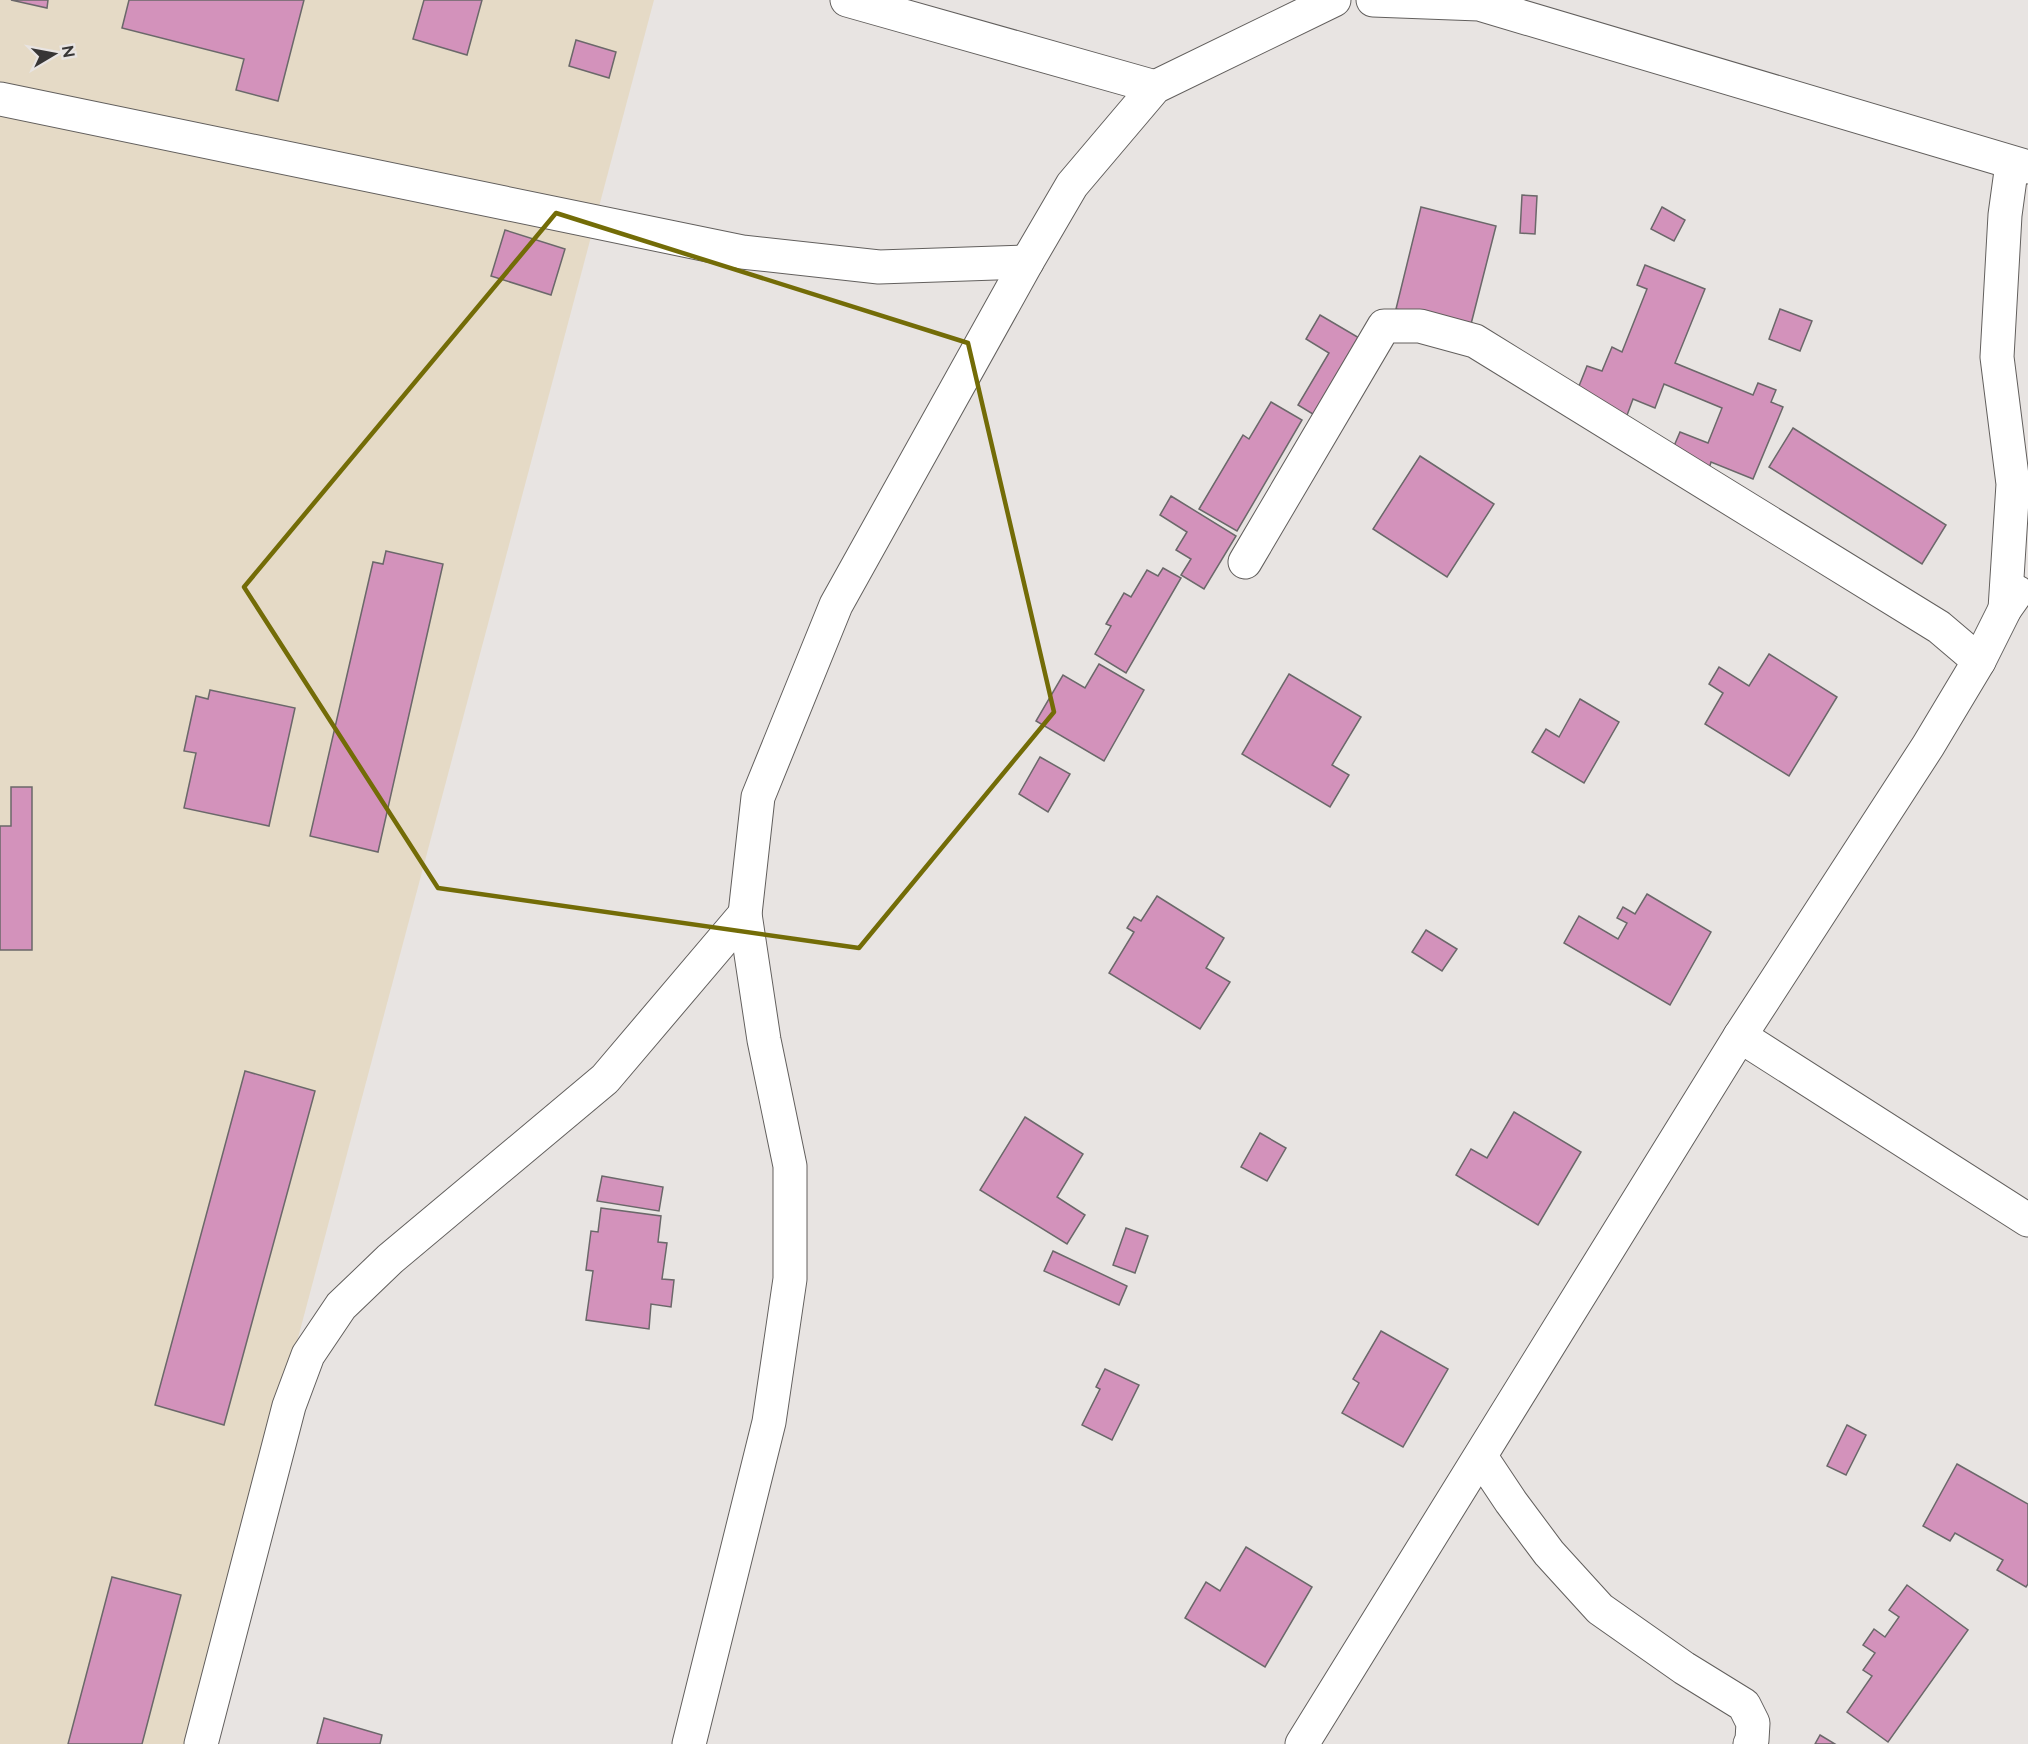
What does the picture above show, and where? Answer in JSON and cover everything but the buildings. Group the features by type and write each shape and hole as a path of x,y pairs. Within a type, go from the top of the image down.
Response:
{"street":[{"path":"847,0 1155,87"},
{"path":"689,1744 770,1422 790,1279 790,1166 764,1040 746,914 758,797 836,605 1072,185 1155,87 1334,0"},
{"path":"1373,0 1479,4 2020,166 2005,215 1997,357 2013,484 2005,609"},
{"path":"0,99 741,252 879,267 1027,262"},
{"path":"1245,562 1384,326 1420,326 1475,341 1939,627 1979,661"},
{"path":"1302,1744 1740,1036 1928,746 1979,661 2005,609 2028,576"},
{"path":"201,1744 289,1406 308,1355 341,1306 390,1259 605,1079 746,914"},
{"path":"1740,1036 2028,1220"},
{"path":"1481,1456 1511,1502 1549,1553 1600,1609 1684,1668 1744,1705 1753,1723 1750,1744"}],"highlighted area":[{"path":"556,213 968,343 1054,712 859,948 438,888 244,587"}],"shaded area":[{"path":"0,0 654,0 190,1744 0,1744"}]}
